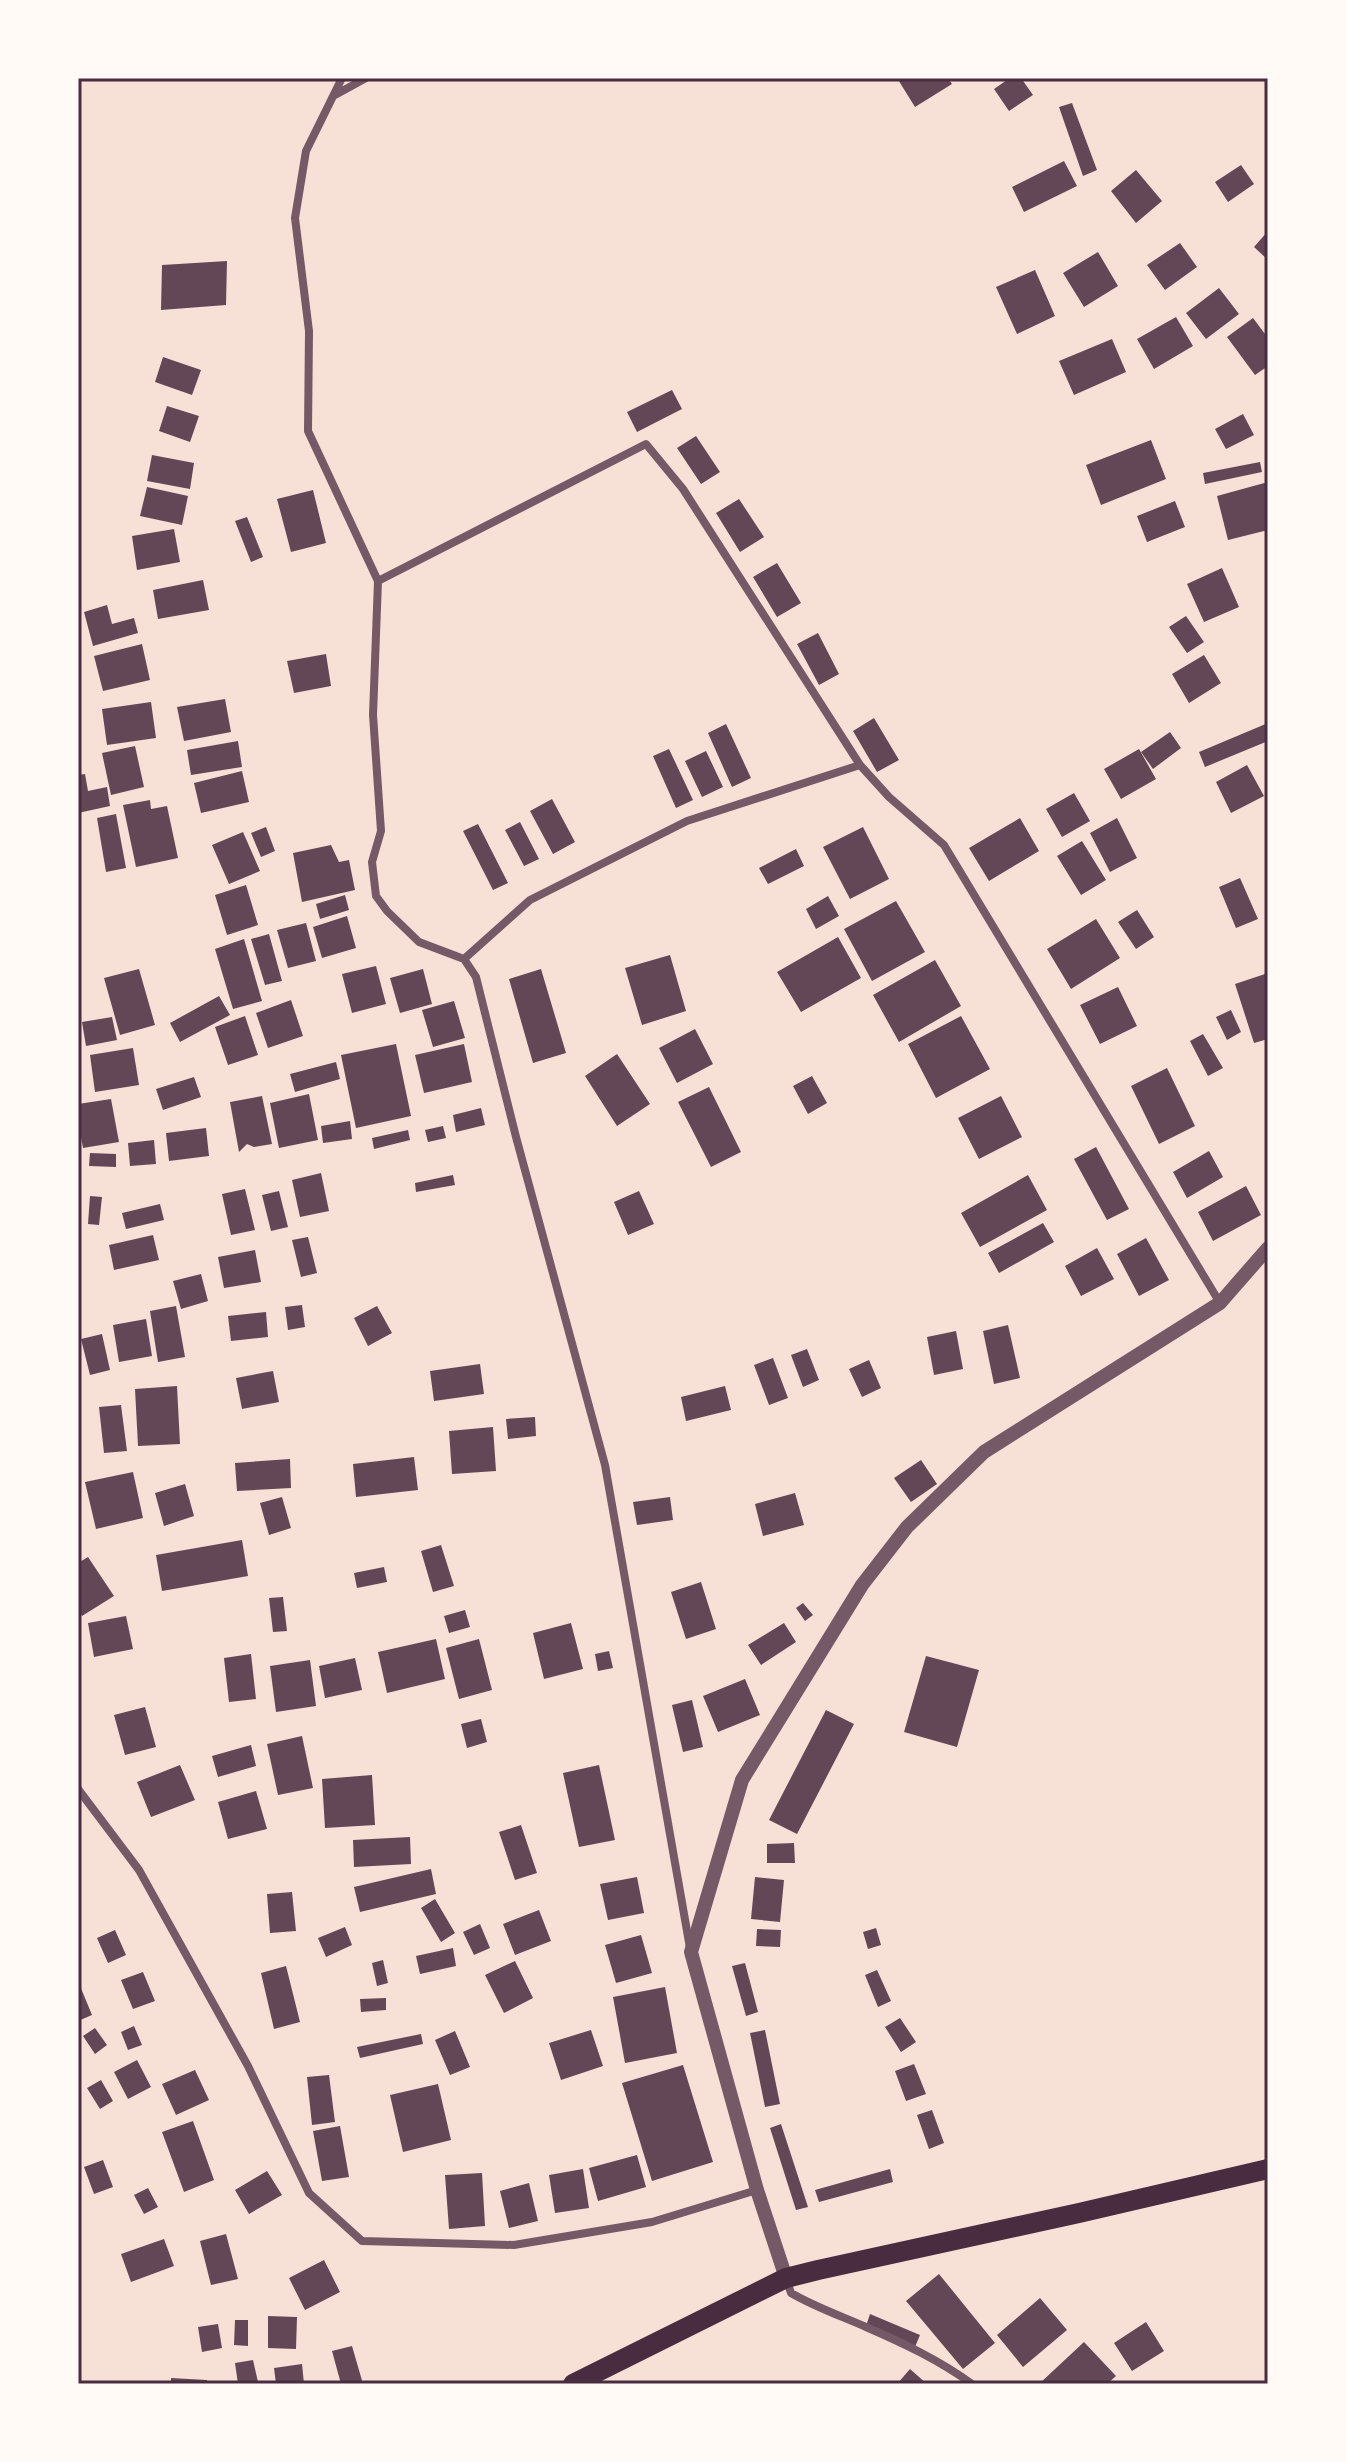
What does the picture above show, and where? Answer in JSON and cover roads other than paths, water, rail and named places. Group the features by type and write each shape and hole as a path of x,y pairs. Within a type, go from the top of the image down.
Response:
{"main road":[{"path":"573,2384 786,2278 1268,2169"}],"street":[{"path":"342,78 306,151 295,218 309,331 308,431 378,581 373,715 381,831 372,862 376,896 419,942 464,959 476,977 605,1465 691,1952 757,2190 791,2293 809,2304 942,2362 972,2384"},
{"path":"334,95 366,78"},
{"path":"378,581 646,444 683,489 860,765 889,797 944,845 1220,1303"},
{"path":"464,959 530,900 687,821 860,765"},
{"path":"691,1952 742,1780 862,1585 907,1527 984,1452 1220,1303 1268,1248"},
{"path":"78,1789 139,1870 248,2066 309,2193 362,2241 514,2245 652,2222 757,2190"}]}
